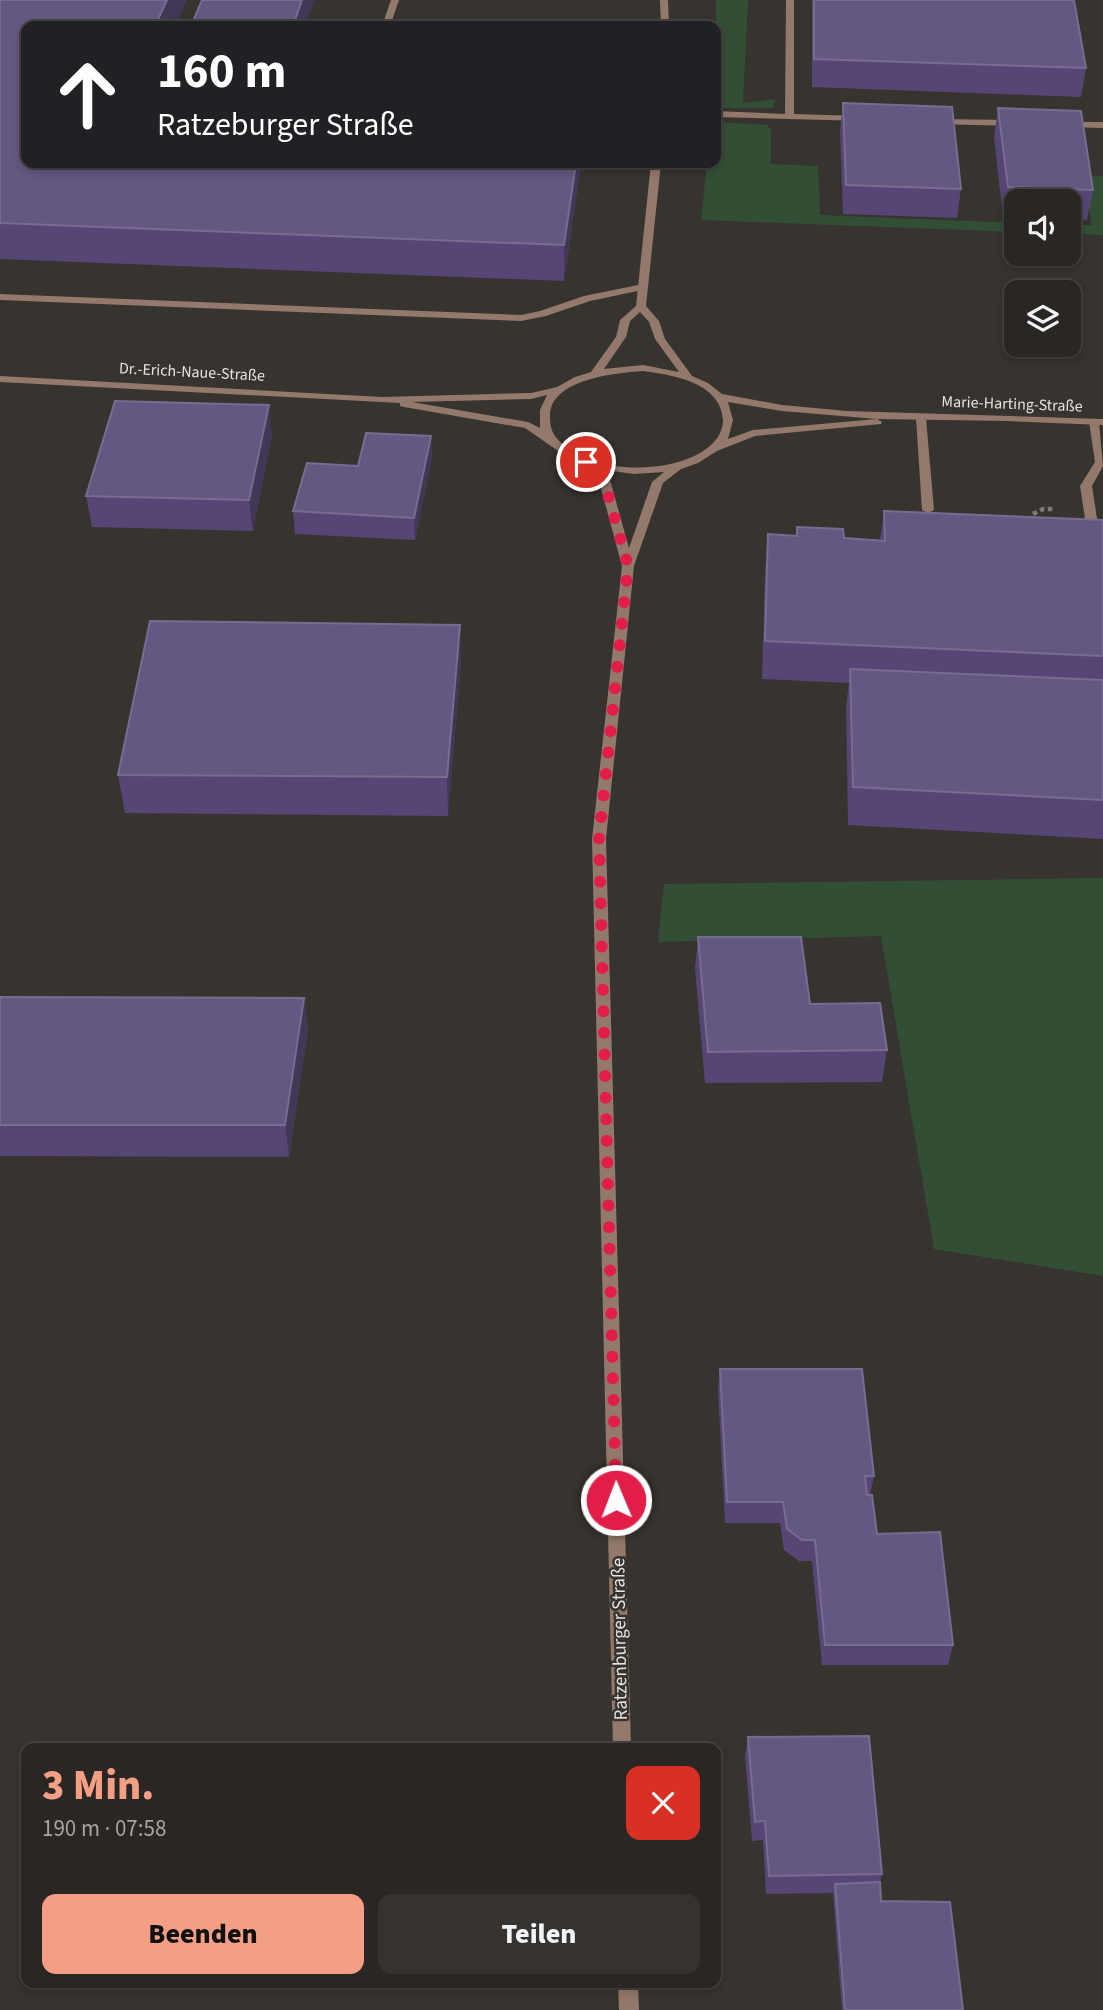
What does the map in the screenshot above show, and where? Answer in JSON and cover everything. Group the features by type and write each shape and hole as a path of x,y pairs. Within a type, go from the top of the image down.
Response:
{"street":[{"path":"388,21 395,0"},
{"path":"665,21 666,0"},
{"path":"789,117 790,0"},
{"path":"721,114 871,119"},
{"path":"925,121 1021,123"},
{"path":"1048,124 1103,125"},
{"path":"655,168 642,307 654,321 660,339 688,377"},
{"path":"0,297 521,317 542,314 587,298 643,287"},
{"path":"596,373 621,337 625,320 642,307"},
{"path":"554,442 546,429 544,415 549,402 560,390 576,380 596,373 643,368 688,377 706,386 719,397 727,410 729,424 724,437 713,449"},
{"name":"Dr.-Erich-Naue-Straße","path":"0,379 382,400"},
{"path":"382,400 531,397 560,390"},
{"path":"719,397 781,409 920,418"},
{"path":"382,400 528,425 568,454 586,462 631,471 677,467"},
{"name":"Marie-Harting-Straße","path":"920,418 977,417 1099,422"},
{"path":"628,566 657,482 677,467 753,433 920,418"},
{"path":"920,418 924,435 928,510"},
{"path":"1096,550 1086,486 1101,464 1099,422"},
{"path":"586,462 604,480 628,566"},
{"name":"Ratzenburger Straße","path":"622,1743 599,839 628,566"},
{"path":"628,1988 629,2010"}],"path":[{"path":"1033,514 1043,509 1058,509"}],"green space":[{"path":"716,0 748,0 743,103 775,99 772,108 721,108 721,21 716,21"},
{"path":"721,122 767,125 771,130 771,164 818,166 820,215 1004,222 1004,232 701,220 706,168 721,168"},
{"path":"1103,176 1103,235 1081,234 1081,225 1092,225 1084,177"},
{"path":"1103,878 1103,1276 934,1249 881,936 658,942 664,884"}],"building":[{"path":"0,0 167,0 157,21 21,21 21,168 575,168 564,245 0,223"},
{"path":"202,0 302,0 295,21 193,21"},
{"path":"814,0 1074,0 1086,68 814,59"},
{"path":"843,103 952,107 961,189 846,185"},
{"path":"998,108 1081,111 1093,190 1008,187"},
{"path":"115,401 269,405 249,500 86,496"},
{"path":"366,433 431,436 414,518 293,511 307,463 358,466"},
{"path":"884,511 1103,520 1103,656 765,641 768,534 797,536 797,527 843,529 844,538 885,541"},
{"path":"150,621 460,625 447,777 118,775"},
{"path":"850,669 1103,680 1103,800 853,787"},
{"path":"698,937 801,937 810,1004 880,1003 887,1050 708,1052"},
{"path":"0,997 304,998 285,1125 0,1125"},
{"path":"720,1369 862,1369 874,1476 865,1476 867,1495 872,1495 877,1534 940,1532 953,1645 825,1645 815,1540 802,1540 787,1529 783,1502 727,1502"},
{"path":"869,1736 882,1874 769,1876 765,1821 755,1822 748,1737"},
{"path":"880,1882 881,1901 950,1902 963,2010 845,2010 835,1884"}],"route":[{"path":"586,462 604,480 628,566 599,839 616,1500"}]}
